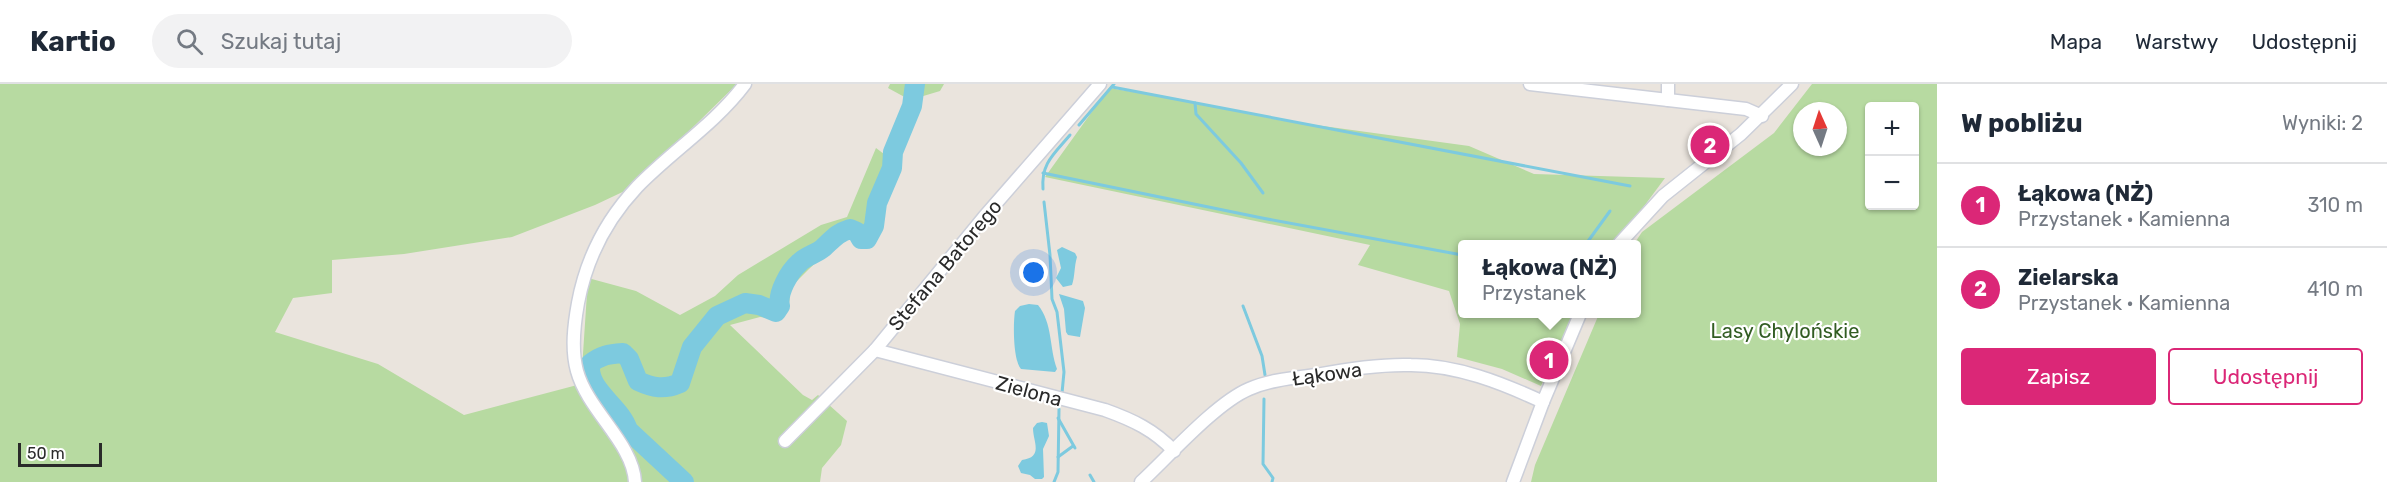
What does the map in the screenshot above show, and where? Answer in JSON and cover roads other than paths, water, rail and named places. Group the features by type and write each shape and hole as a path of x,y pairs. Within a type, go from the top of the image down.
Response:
{"street":[{"path":"635,482 631,462 590,400 577,371 574,333 583,276 603,233 635,189 704,128 745,84"},
{"name":"Stefana Batorego","path":"785,441 875,350 984,217 1100,84"},
{"path":"1530,84 1746,109 1762,116"},
{"path":"1668,84 1668,100"},
{"path":"1623,240 1663,196 1762,116 1792,84"},
{"path":"1513,482 1578,318"},
{"name":"Zielona","path":"875,350 1132,419 1158,435 1174,451"},
{"name":"Łąkowa","path":"1141,482 1228,402 1248,390 1273,382 1330,372 1413,364 1454,370 1510,387 1543,402"}],"water":[{"path":"1062,247 1075,253 1077,257 1072,285 1063,287 1056,278 1061,268 1057,250"},
{"path":"1059,294 1083,301 1085,308 1080,337 1068,335 1066,332 1064,309"},
{"path":"1038,305 1043,312 1057,369 1055,372 1021,369 1018,364 1014,342 1015,311 1020,306"},
{"path":"1037,423 1047,423 1049,436 1043,449 1044,477 1035,479 1021,473 1018,466 1022,460 1033,456 1036,448 1033,428"}],"waterway":[{"path":"684,482 628,430 624,421 594,382 590,374 590,364 605,355 623,353 629,359 638,381 659,387 669,387 680,383 692,347 717,316 745,303 759,305 776,312 780,306 780,295 785,283 801,261 820,250 838,234 850,229 857,232 861,239 867,239 874,226 877,203 892,168 893,152 912,106 915,84"},
{"path":"1079,125 1114,84"},
{"path":"1112,87 1630,186"},
{"path":"1195,103 1196,114 1241,163 1263,193"},
{"path":"1043,189 1046,165 1070,135"},
{"path":"1043,173 1262,218 1458,254"},
{"path":"1044,202 1052,299 1057,312 1064,372 1062,393"},
{"path":"1589,240 1610,211"},
{"path":"1243,306 1262,356 1265,375"},
{"path":"1264,399 1263,464 1273,478 1272,482"},
{"path":"1054,482 1058,472 1059,409"},
{"path":"1058,418 1075,448"},
{"path":"1058,457 1073,446"},
{"path":"1090,475 1094,482"}],"place":[{"name":"Zielarska","path":"1710,145"},
{"name":"Łąkowa (NŻ)","path":"1549,360"}],"park label":[{"name":"Lasy Chylońskie","path":"1785,331"}]}
